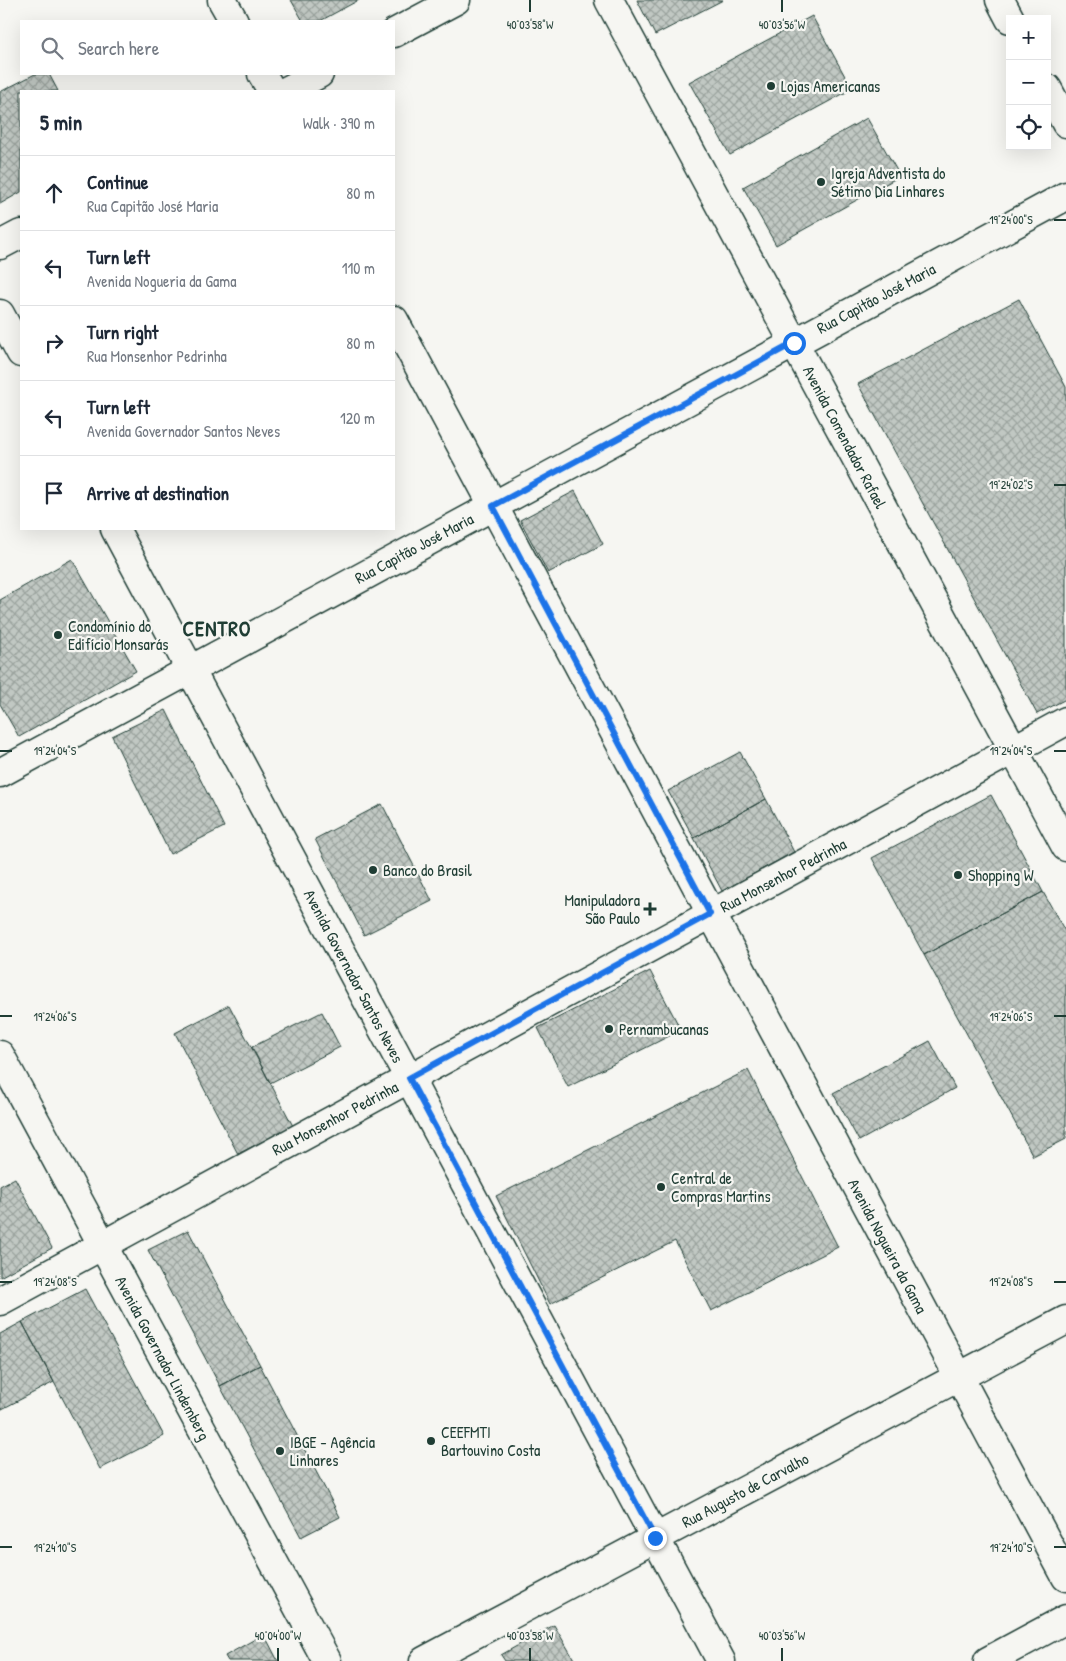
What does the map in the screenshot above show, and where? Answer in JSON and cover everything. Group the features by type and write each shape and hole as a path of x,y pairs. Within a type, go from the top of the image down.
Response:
{"street":[{"path":"222,0 233,20"},
{"path":"395,32 456,0"},
{"name":"Avenida Comendador Rafael","path":"609,0 1066,847"},
{"path":"1000,0 1008,15"},
{"path":"263,75 271,90"},
{"path":"288,90 316,75"},
{"path":"1051,95 1066,123"},
{"name":"Rua Capitão José Maria","path":"0,773 1066,196"},
{"path":"0,245 20,235"},
{"path":"0,314 20,352"},
{"name":"Avenida Nogueira da Gama","path":"395,322 1066,1577"},
{"name":"Avenida Governador Santos Neves","path":"116,530 720,1661"},
{"name":"Rua Monsenhor Pedrinha","path":"0,1301 1066,721"},
{"name":"Avenida Governador Lindemberg","path":"0,1055 327,1661"},
{"name":"Rua Augusto de Carvalho","path":"424,1661 1066,1320"},
{"path":"988,1661 1066,1619"}],"building":[{"path":"291,0 359,0 322,20 302,20"},
{"path":"637,0 723,0 655,35"},
{"name":"Lojas Americanas","path":"812,16 852,89 730,155 689,82"},
{"path":"33,75 50,75 57,90 20,90 20,193 0,204 0,92"},
{"name":"Igreja Adventista do Sétimo Dia Linhares","path":"867,118 900,176 776,245 743,187"},
{"path":"1019,299 1066,387 1066,699 1037,714 858,384"},
{"path":"575,491 603,544 548,573 520,520"},
{"name":"Condomínio do Edifício Monsarás","path":"72,559 136,671 19,737 0,704 0,600"},
{"path":"166,710 224,827 170,854 112,736"},
{"path":"740,752 766,799 694,838 668,791"},
{"name":"Shopping W","path":"991,795 1043,892 924,955 872,858"},
{"path":"766,799 794,852 722,891 694,838"},
{"name":"Banco do Brasil","path":"382,804 432,901 364,935 315,839"},
{"path":"1043,892 1066,933 1066,1139 1033,1156 924,955"},
{"name":"Pernambucanas","path":"650,971 681,1030 568,1087 538,1028"},
{"path":"229,1005 293,1126 238,1154 175,1033"},
{"path":"322,1012 340,1047 270,1083 252,1047"},
{"path":"930,1041 955,1088 859,1141 833,1093"},
{"name":"Central de Compras Martins","path":"748,1070 838,1247 711,1311 675,1241 550,1304 496,1196"},
{"path":"15,1178 52,1248 0,1277 0,1186"},
{"path":"188,1230 260,1365 220,1386 148,1250"},
{"path":"85,1289 164,1436 100,1469 22,1322"},
{"path":"22,1322 54,1382 0,1410 0,1334"},
{"name":"IBGE - Agência Linhares","path":"260,1365 340,1517 301,1537 220,1386"},
{"path":"554,1625 575,1661 505,1661 501,1655"},
{"path":"264,1634 278,1661 228,1661 225,1656"}],"place":[{"name":"Lojas Americanas","path":"771,86"},
{"name":"Igreja Adventista do Sétimo Dia Linhares","path":"821,182"},
{"name":"Condomínio do Edifício Monsarás","path":"58,635"},
{"name":"Banco do Brasil","path":"373,870"},
{"name":"Shopping W","path":"958,875"},
{"name":"Manipuladora São Paulo","path":"650,909"},
{"name":"Pernambucanas","path":"609,1029"},
{"name":"Central de Compras Martins","path":"661,1187"},
{"name":"CEEFMTI Bartouvino Costa","path":"431,1441"},
{"name":"IBGE - Agência Linhares","path":"280,1451"}],"district":[{"name":"CENTRO","path":"217,629"}],"route":[{"path":"655,1538 409,1078 710,914 493,506 794,343"}]}
